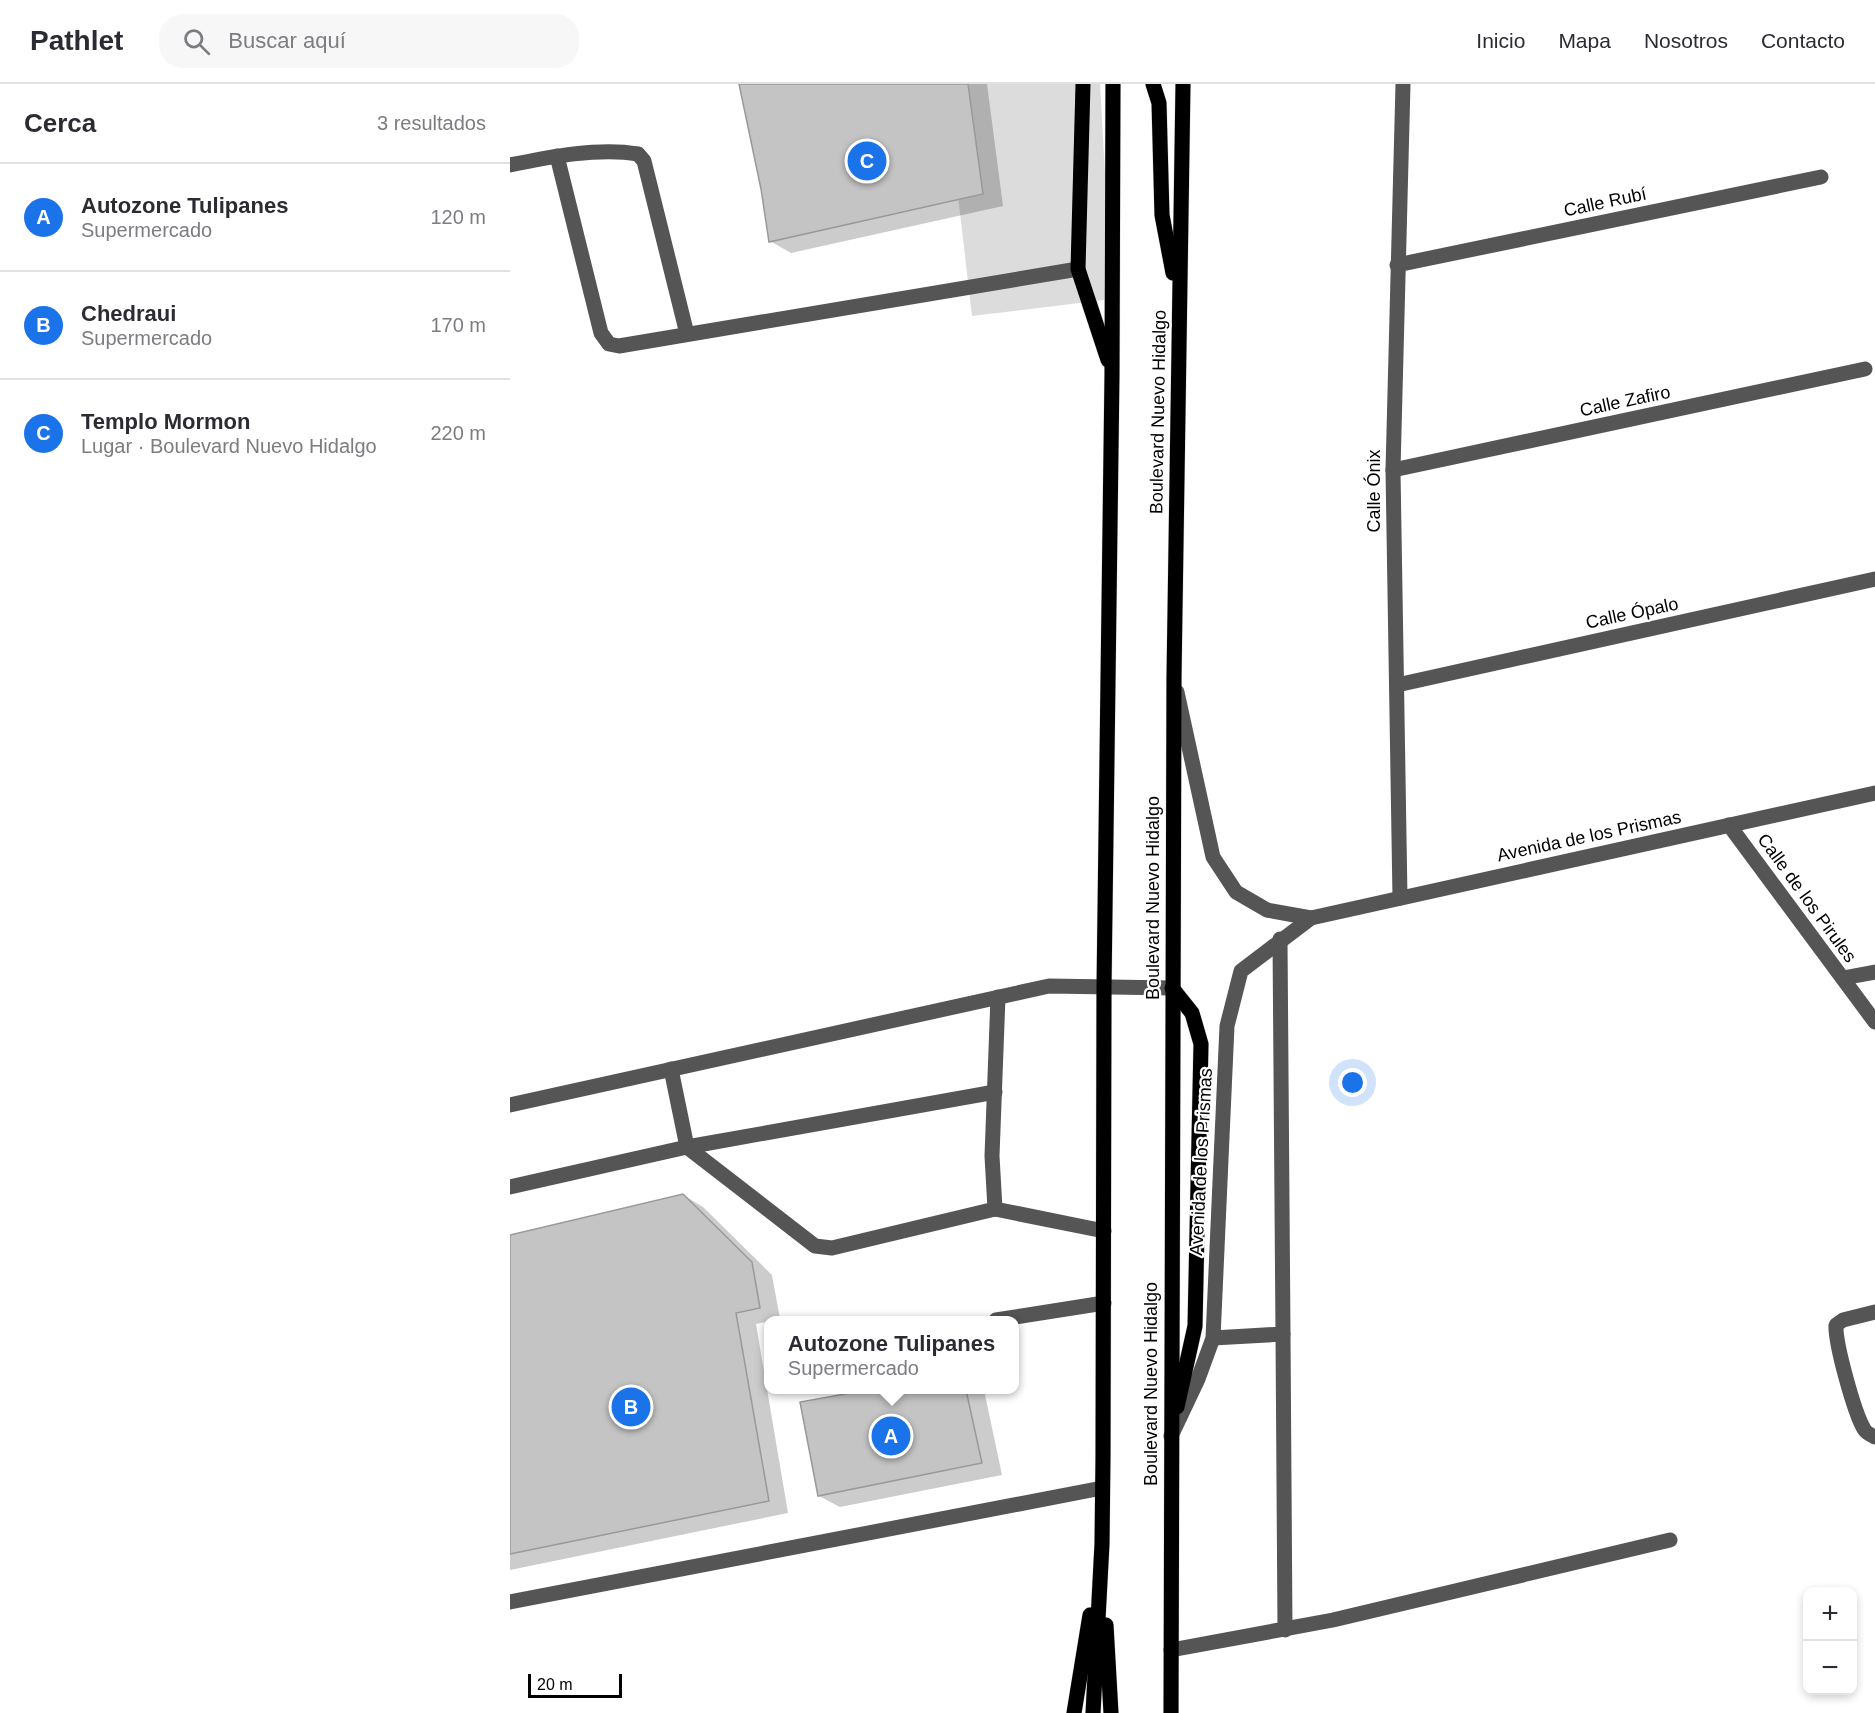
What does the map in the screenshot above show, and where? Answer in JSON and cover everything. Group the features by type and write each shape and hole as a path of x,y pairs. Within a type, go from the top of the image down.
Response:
{"main road":[{"path":"1083,84 1078,269 1112,374"},
{"path":"1093,1713 1102,1544 1104,987 1112,374 1113,84"},
{"path":"1153,84 1159,103 1162,215 1179,303"},
{"name":"Boulevard Nuevo Hidalgo","path":"1171,1713 1174,677 1184,84"},
{"path":"1171,1436 1195,1326 1201,1044 1192,1013 1172,988"},
{"path":"1074,1713 1102,1544"},
{"path":"1102,1544 1111,1713"}],"street":[{"name":"Calle Ónix","path":"1400,898 1393,470 1403,84"},
{"path":"510,165 558,156 626,152 638,154 644,161 687,334"},
{"path":"558,156 601,333 609,344 619,346 1078,269"},
{"name":"Calle Rubí","path":"1397,265 1821,177"},
{"name":"Calle Zafiro","path":"1393,470 1865,369"},
{"name":"Calle Ópalo","path":"1397,685 1875,579"},
{"name":"Avenida de los Prismas","path":"1174,677 1213,857 1236,892 1267,910 1311,918"},
{"name":"Avenida de los Prismas","path":"1171,1436 1198,1379 1213,1338 1227,1026 1241,971 1280,939 1311,918 1875,793"},
{"name":"Calle de los Pirules","path":"1729,825 1875,1022"},
{"path":"1280,939 1285,1630"},
{"path":"1842,978 1875,972"},
{"path":"510,1105 1049,986 1172,988"},
{"path":"995,1209 992,1156 998,997"},
{"path":"670,1070 687,1147 815,1246 832,1248 995,1209 1104,1231"},
{"path":"510,1187 687,1147 995,1092"},
{"path":"1019,1316 1104,1303"},
{"path":"1875,1312 1843,1320 1836,1325 1835,1336 1865,1431 1875,1437"},
{"path":"1213,1338 1283,1334"},
{"path":"510,1602 1102,1488"},
{"path":"1170,1650 1345,1618 1670,1540"}],"shaded area":[{"path":"945,84 1100,84 1112,299 972,316"}],"building":[{"path":"739,84 968,84 983,194 769,242 761,189"},
{"path":"683,1194 752,1262 760,1308 736,1313 769,1501 510,1554 510,1235"},
{"path":"845,1394 967,1394 982,1463 818,1496 800,1402"}],"place":[{"name":"Templo Mormon","path":"867,161"},
{"name":"Chedraui","path":"631,1407"},
{"name":"Autozone Tulipanes","path":"891,1436"}]}
